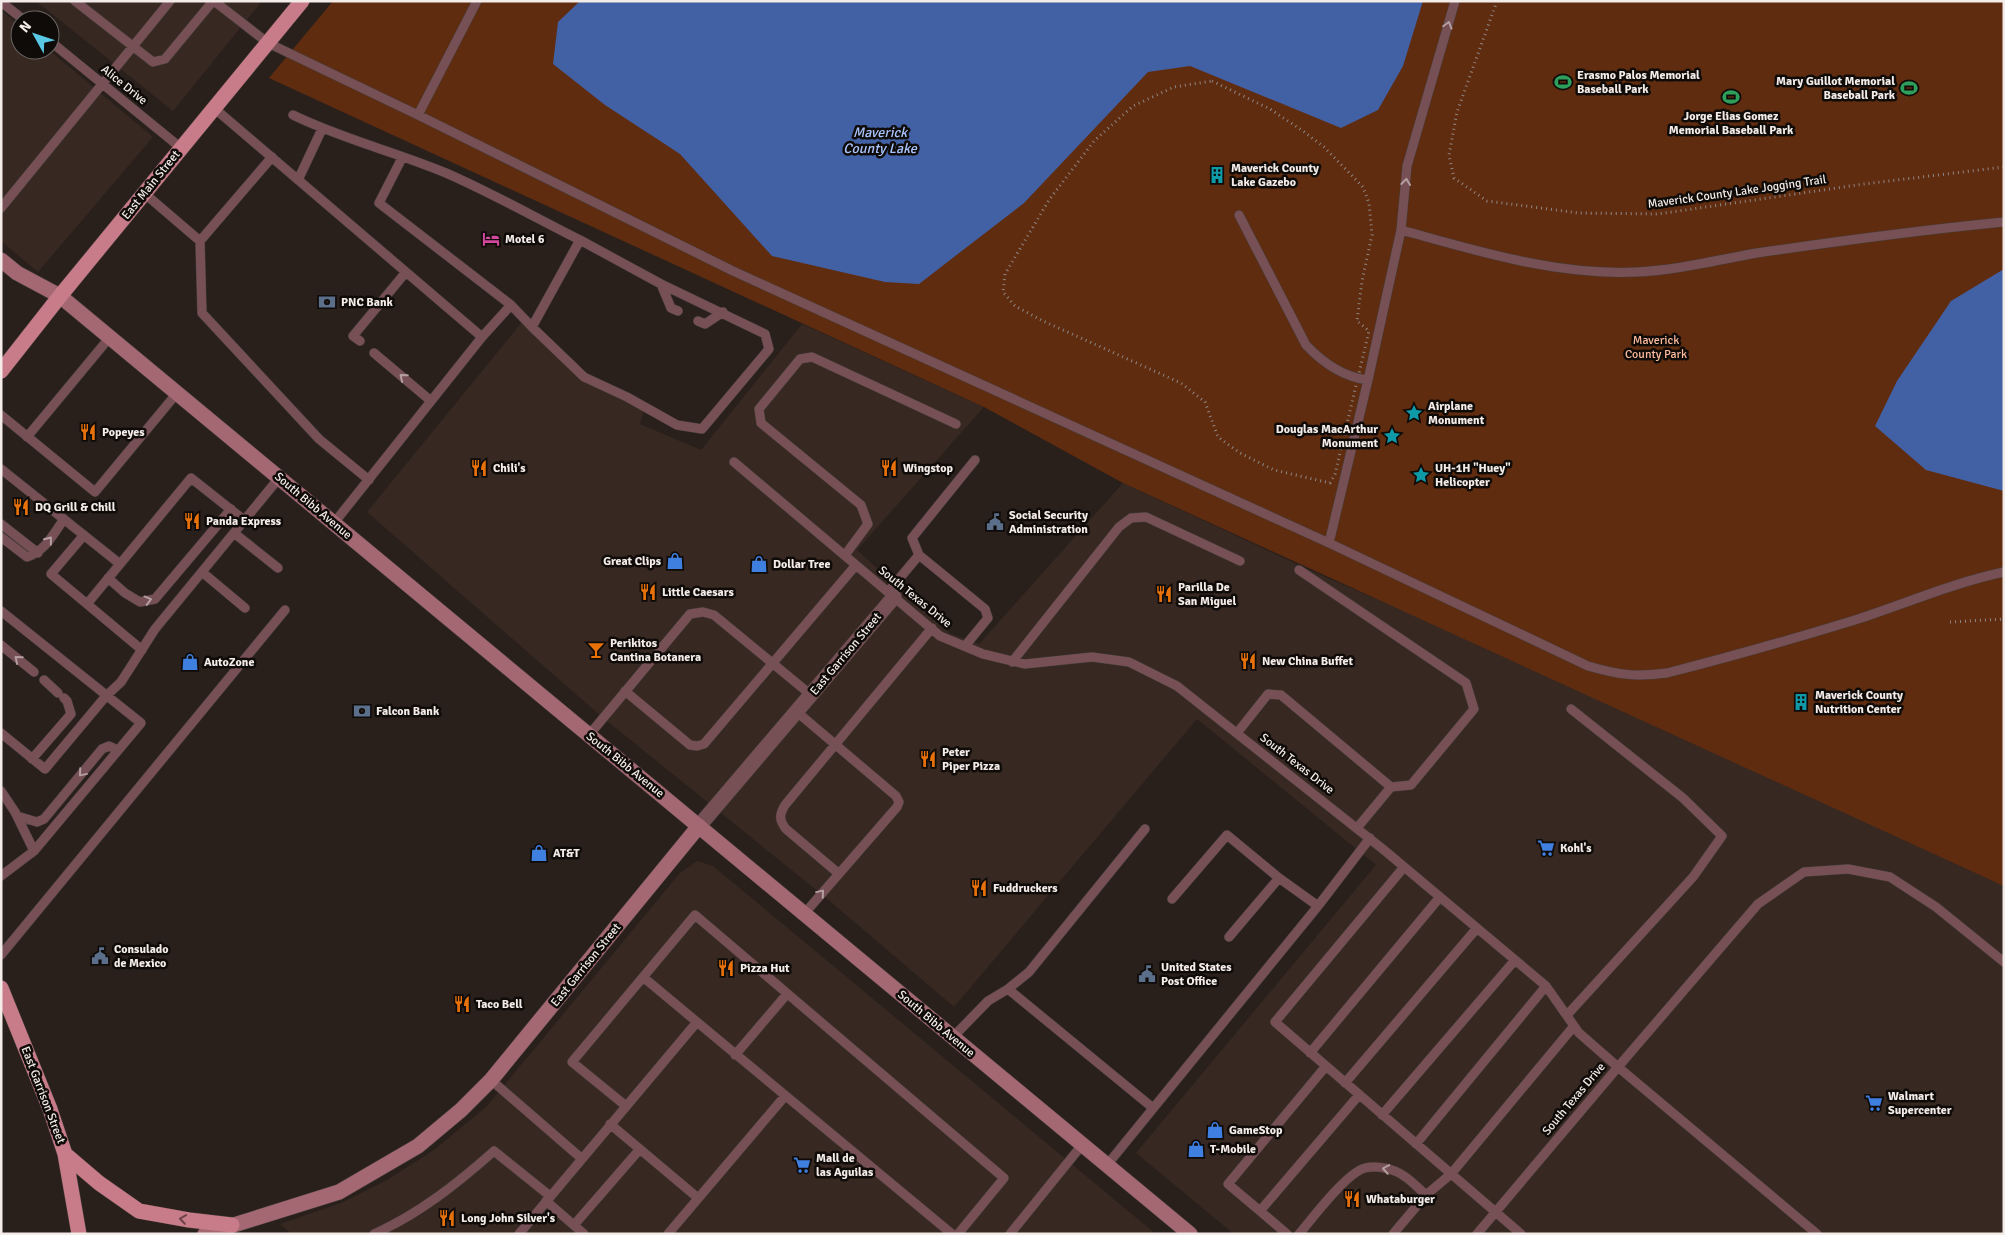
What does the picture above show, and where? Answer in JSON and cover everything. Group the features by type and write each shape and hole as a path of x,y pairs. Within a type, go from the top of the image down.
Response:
{"main road":[{"name":"East Main Street","path":"1,371 60,296 302,1"},
{"name":"South Bibb Avenue","path":"1,260 17,273 60,296 1190,1234"},
{"name":"East Garrison Street","path":"205,1234 234,1228 339,1192 418,1146 461,1110 491,1080 699,826"},
{"name":"East Garrison Street","path":"1,988 50,1109 65,1154 79,1234"},
{"path":"65,1154 99,1183 139,1211 234,1228"}],"street":[{"name":"East Garrison Street","path":"699,826 797,712 891,594"}],"lane":[{"path":"75,1 153,62 166,59 213,1 268,43 733,271 1328,543 1588,666 1614,674 1639,676 1699,665 1855,620 1980,577 2004,572"},
{"path":"1,208 170,1"},
{"path":"418,115 477,1"},
{"path":"1328,543 1368,380 1401,230 1407,166 1455,1"},
{"path":"1,2 11,10"},
{"name":"Alice Drive","path":"60,49 181,148"},
{"path":"214,108 482,337"},
{"path":"293,115 322,129 402,158 446,174 580,240 661,284 723,312 765,334 769,349 702,429 677,425 627,397 584,377 511,305 379,203 402,158"},
{"path":"298,180 322,129"},
{"path":"272,158 200,241 202,313 319,439 369,480"},
{"path":"144,193 200,241"},
{"path":"1239,216 1306,345 1316,356 1332,368 1358,379 1368,380"},
{"path":"1401,230 1507,259 1574,270 1637,272 1690,266 1754,254 1896,233 2004,222"},
{"path":"532,326 580,240"},
{"path":"360,341 353,336 406,272"},
{"path":"661,284 672,308 678,311"},
{"path":"334,523 482,337 511,305"},
{"path":"698,321 705,324 723,312"},
{"path":"27,436 110,337"},
{"path":"374,353 432,401"},
{"path":"845,555 868,524 861,505 761,423 759,409 800,359 812,357 956,424"},
{"path":"1,415 95,492 177,393"},
{"path":"965,646 988,618 985,609 919,556 912,538 975,460"},
{"name":"South Texas Drive","path":"734,462 940,636 983,654 1025,664 1092,657 1129,662 1177,686 1370,838 1546,986 1579,1033 1618,1067 1478,1234"},
{"path":"1,469 120,564"},
{"path":"87,604 191,478 244,520"},
{"path":"1,734 45,769 106,696 121,682 155,629 279,478"},
{"path":"108,578 125,593 140,602 155,599 231,509"},
{"path":"1012,662 1119,527 1131,518 1146,517 1240,561"},
{"path":"1,538 26,557 38,553 64,519"},
{"path":"1,524 38,553"},
{"path":"234,533 278,568"},
{"path":"84,535 51,574 142,650"},
{"path":"891,594 919,556"},
{"path":"625,691 690,745 704,744 856,565"},
{"path":"1299,570 1466,682 1474,709 1411,785 1391,787 1357,828"},
{"path":"202,572 245,608"},
{"path":"1,955 285,610"},
{"path":"1,611 141,723 34,850 2,871"},
{"path":"589,735 690,614 703,612 714,615 811,695"},
{"path":"838,873 786,829 781,822 779,814 835,743 932,628"},
{"path":"1,645 34,672"},
{"path":"32,759 71,714 67,701 44,680"},
{"path":"1237,733 1268,694 1281,695 1391,787"},
{"path":"1567,1015 1694,878 1722,836 1684,798 1571,709"},
{"path":"797,712 896,796 899,802 897,807 804,914"},
{"path":"17,816 37,822 44,818 102,749 108,746 118,750"},
{"path":"1,791 17,816 34,850"},
{"path":"953,1038 988,1001 1008,989 1029,972 1145,829"},
{"path":"1172,899 1227,835 1279,878 1318,906"},
{"path":"1107,1165 1318,906 1370,838"},
{"path":"1404,866 1275,1022 1521,1234"},
{"path":"1817,1234 1618,1067 1758,904 1804,872 1848,869 1890,877 1936,906 2004,962"},
{"path":"1229,937 1279,878"},
{"path":"1310,1053 1440,897"},
{"path":"626,1106 572,1062 695,915 1004,1178 958,1234"},
{"path":"1345,1083 1477,928"},
{"path":"1382,1115 1515,960"},
{"path":"643,977 952,1234"},
{"path":"1416,1144 1546,986"},
{"path":"1008,989 1153,1108"},
{"path":"735,1054 787,994"},
{"path":"519,1234 697,1022"},
{"path":"1394,1234 1426,1195 1450,1174 1574,1026"},
{"path":"1287,1234 1228,1184 1326,1066"},
{"path":"491,1080 581,1158"},
{"path":"1260,1211 1359,1095"},
{"path":"668,1234 785,1096"},
{"path":"610,1124 698,1198"},
{"path":"1010,1234 1082,1145"},
{"path":"574,1225 640,1149"},
{"path":"374,1234 440,1195 494,1151 584,1234"},
{"path":"1299,1234 1338,1188 1364,1168 1393,1170 1409,1180 1426,1195"}],"path":[{"name":"Maverick County Lake Jogging Trail","path":"1497,1 1457,112 1449,155 1454,178 1487,201 1579,213 1658,214 1864,184 2004,167"},
{"path":"1330,483 1274,470 1240,453 1218,437 1205,402 1181,383 1043,321 1015,306 1003,292 1005,274 1048,200 1094,141 1133,106 1174,87 1212,81 1270,109 1303,131 1324,147 1363,187 1369,203 1372,235 1362,280 1357,321 1363,326"},
{"path":"1950,622 2004,619"}],"shaded area":[{"path":"36,1 262,1 173,111 60,20 60,10 47,10"},
{"path":"1,10 10,18 10,60 60,59 153,137 38,272 1,241"},
{"path":"522,322 594,383 644,410 640,424 701,450 802,324 984,407 857,550 949,633 979,644 1123,483 1314,572 1516,660 2004,880 2004,1234 1234,1234 1136,1153 1376,865 1197,719 954,1007 831,902 602,717 367,512"},
{"path":"697,861 713,866 1156,1234 292,1234 280,1224 341,1203 387,1180 434,1150 487,1106 680,873"}],"green space":[{"name":"Maverick County Park","path":"333,1 2004,1 2004,886 1123,483 984,407 269,78"}],"water":[{"name":"Maverick County Lake","path":"580,1 1423,1 1403,66 1378,110 1341,128 1190,66 1148,72 1024,203 919,284 885,282 772,256 680,154 605,105 553,64 558,22"},
{"path":"2004,269 2004,491 1926,470 1875,426 1897,381 1951,301"}],"place":[{"name":"Erasmo Palos Memorial Baseball Park","path":"1563,82"},
{"name":"Mary Guillot Memorial Baseball Park","path":"1909,88"},
{"name":"Jorge Elias Gomez Memorial Baseball Park","path":"1731,97"},
{"name":"Maverick County Lake Gazebo","path":"1217,175"},
{"name":"Motel 6","path":"491,239"},
{"name":"PNC Bank","path":"327,302"},
{"name":"Airplane Monument","path":"1414,413"},
{"name":"Popeyes","path":"88,432"},
{"name":"Douglas MacArthur Monument","path":"1392,436"},
{"name":"Chili's","path":"479,468"},
{"name":"Wingstop","path":"889,468"},
{"name":"UH-1H \"Huey\" Helicopter","path":"1421,475"},
{"name":"DQ Grill & Chill","path":"21,507"},
{"name":"Panda Express","path":"192,521"},
{"name":"Social Security Administration","path":"995,522"},
{"name":"Great Clips","path":"675,561"},
{"name":"Dollar Tree","path":"759,564"},
{"name":"Little Caesars","path":"648,592"},
{"name":"Parilla De San Miguel","path":"1164,594"},
{"name":"Perikitos Cantina Botanera","path":"596,650"},
{"name":"New China Buffet","path":"1248,661"},
{"name":"AutoZone","path":"190,662"},
{"name":"Maverick County Nutrition Center","path":"1801,702"},
{"name":"Falcon Bank","path":"362,711"},
{"name":"Peter Piper Pizza","path":"928,759"},
{"name":"Kohl's","path":"1546,848"},
{"name":"AT&T","path":"539,853"},
{"name":"Fuddruckers","path":"979,888"},
{"name":"Consulado de Mexico","path":"100,956"},
{"name":"Pizza Hut","path":"726,968"},
{"name":"United States Post Office","path":"1147,974"},
{"name":"Taco Bell","path":"462,1004"},
{"name":"Walmart Supercenter","path":"1874,1103"},
{"name":"GameStop","path":"1215,1130"},
{"name":"T-Mobile","path":"1196,1149"},
{"name":"Mall de las Aguilas","path":"802,1165"},
{"name":"Whataburger","path":"1352,1199"},
{"name":"Long John Silver's","path":"447,1218"}]}
